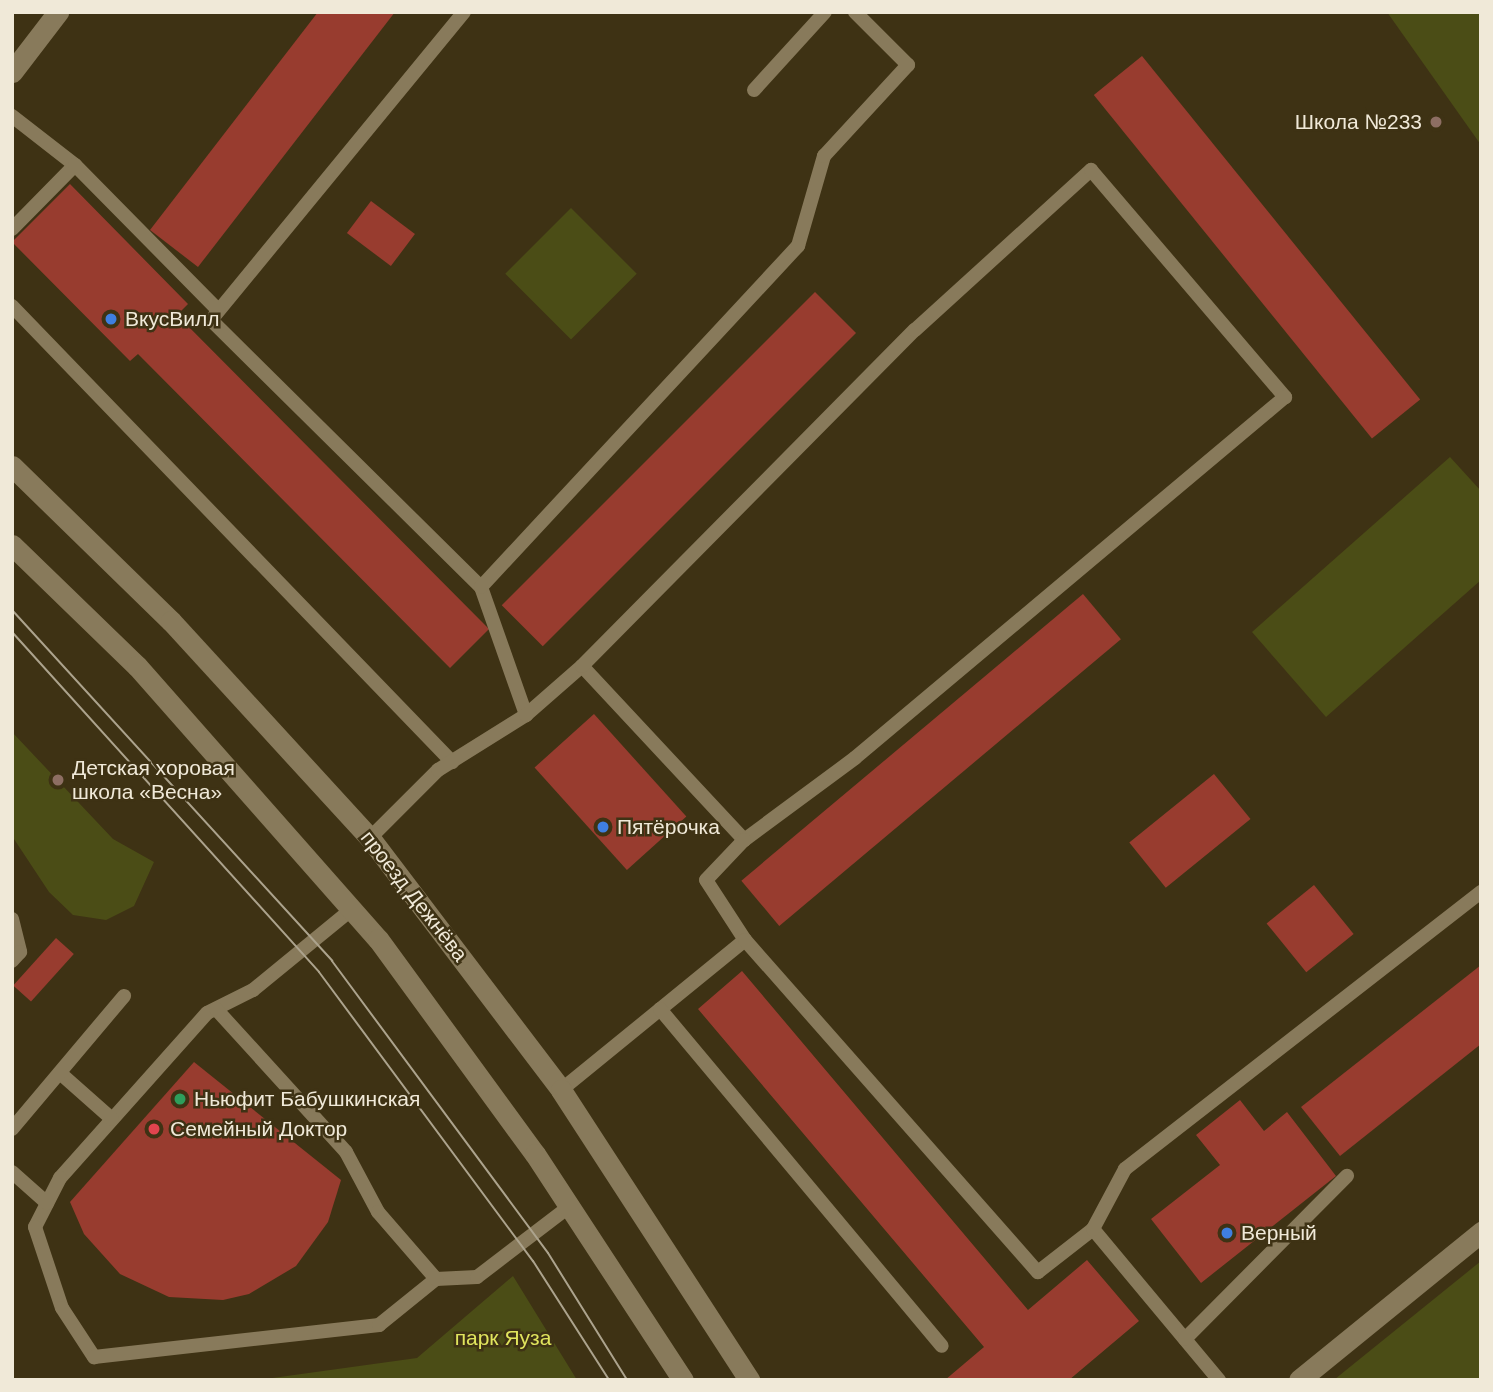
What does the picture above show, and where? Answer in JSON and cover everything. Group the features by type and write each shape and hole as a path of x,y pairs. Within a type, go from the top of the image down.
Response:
{"main road":[{"path":"12,72 58,12"},
{"name":"проезд Дежнёва","path":"12,466 171,621 370,838 561,1090 749,1380"},
{"path":"12,544 137,666 352,909 570,1206 682,1380"},
{"path":"1299,1380 1481,1232"}],"lane":[{"path":"464,12 211,320 481,587 526,715"},
{"path":"754,90 825,12"},
{"path":"481,587 798,246 824,156 908,65 855,12"},
{"path":"12,116 75,165 218,310"},
{"path":"12,229 75,165"},
{"path":"370,838 452,762 526,715 582,666 915,330 1091,170 1285,397 855,758 744,840 706,880 745,940 1038,1272 1093,1229 1125,1169 1481,892"},
{"path":"12,306 452,762"},
{"path":"582,666 744,840"},
{"path":"352,909 253,990 216,1009 60,1178 34,1227 62,1308 94,1357 379,1325 436,1279 477,1277 570,1206"},
{"path":"12,919 20,952 12,961"},
{"path":"561,1090 745,940"},
{"path":"12,1129 124,996"},
{"path":"216,1009 345,1152 378,1212 436,1279"},
{"path":"660,1009 942,1346"},
{"path":"60,1073 112,1119"},
{"path":"12,1172 47,1203"},
{"path":"1185,1339 1347,1177"},
{"path":"1093,1229 1219,1380"}],"green space":[{"path":"1387,12 1481,12 1481,145"},
{"path":"571,208 637,274 571,340 505,274"},
{"path":"1450,457 1481,491 1481,580 1326,717 1252,632"},
{"path":"12,732 113,839 154,862 134,906 106,920 73,915 49,892 12,836"},
{"path":"1481,1261 1481,1380 1334,1380 1340,1375"},
{"name":"парк Яуза","path":"513,1276 577,1380 258,1380 417,1358"}],"building":[{"path":"318,12 395,12 198,267 150,230"},
{"path":"1142,56 1420,399 1372,439 1094,95"},
{"path":"70,184 188,304 177,315 489,629 450,668 138,354 130,361 12,242"},
{"path":"371,201 415,234 391,266 347,233"},
{"path":"815,292 856,333 543,646 502,605"},
{"path":"1083,594 1121,639 779,926 741,881"},
{"path":"594,714 686,817 627,870 535,768"},
{"path":"1214,774 1251,819 1166,888 1129,843"},
{"path":"1314,885 1354,934 1306,972 1267,923"},
{"path":"56,938 74,954 31,1002 13,986"},
{"path":"1481,965 1481,1044 1340,1156 1301,1107"},
{"path":"742,971 1028,1310 1087,1260 1139,1321 1069,1380 945,1380 984,1347 698,1009"},
{"path":"194,1062 341,1180 328,1222 296,1266 249,1294 223,1300 169,1297 120,1274 84,1234 70,1202"},
{"path":"1240,1100 1264,1131 1287,1112 1336,1176 1201,1283 1151,1219 1220,1165 1196,1135"}],"tram line":[{"path":"12,610 332,961 548,1253 627,1380"},
{"path":"12,632 319,972 533,1261 609,1380"}],"place":[{"name":"Школа №233","path":"1436,122"},
{"name":"ВкусВилл","path":"111,319"},
{"name":"Детская хоровая школа «Весна»","path":"58,780"},
{"name":"Пятёрочка","path":"603,827"},
{"name":"Ньюфит Бабушкинская","path":"180,1099"},
{"name":"Семейный Доктор","path":"154,1129"},
{"name":"Верный","path":"1227,1233"}]}
